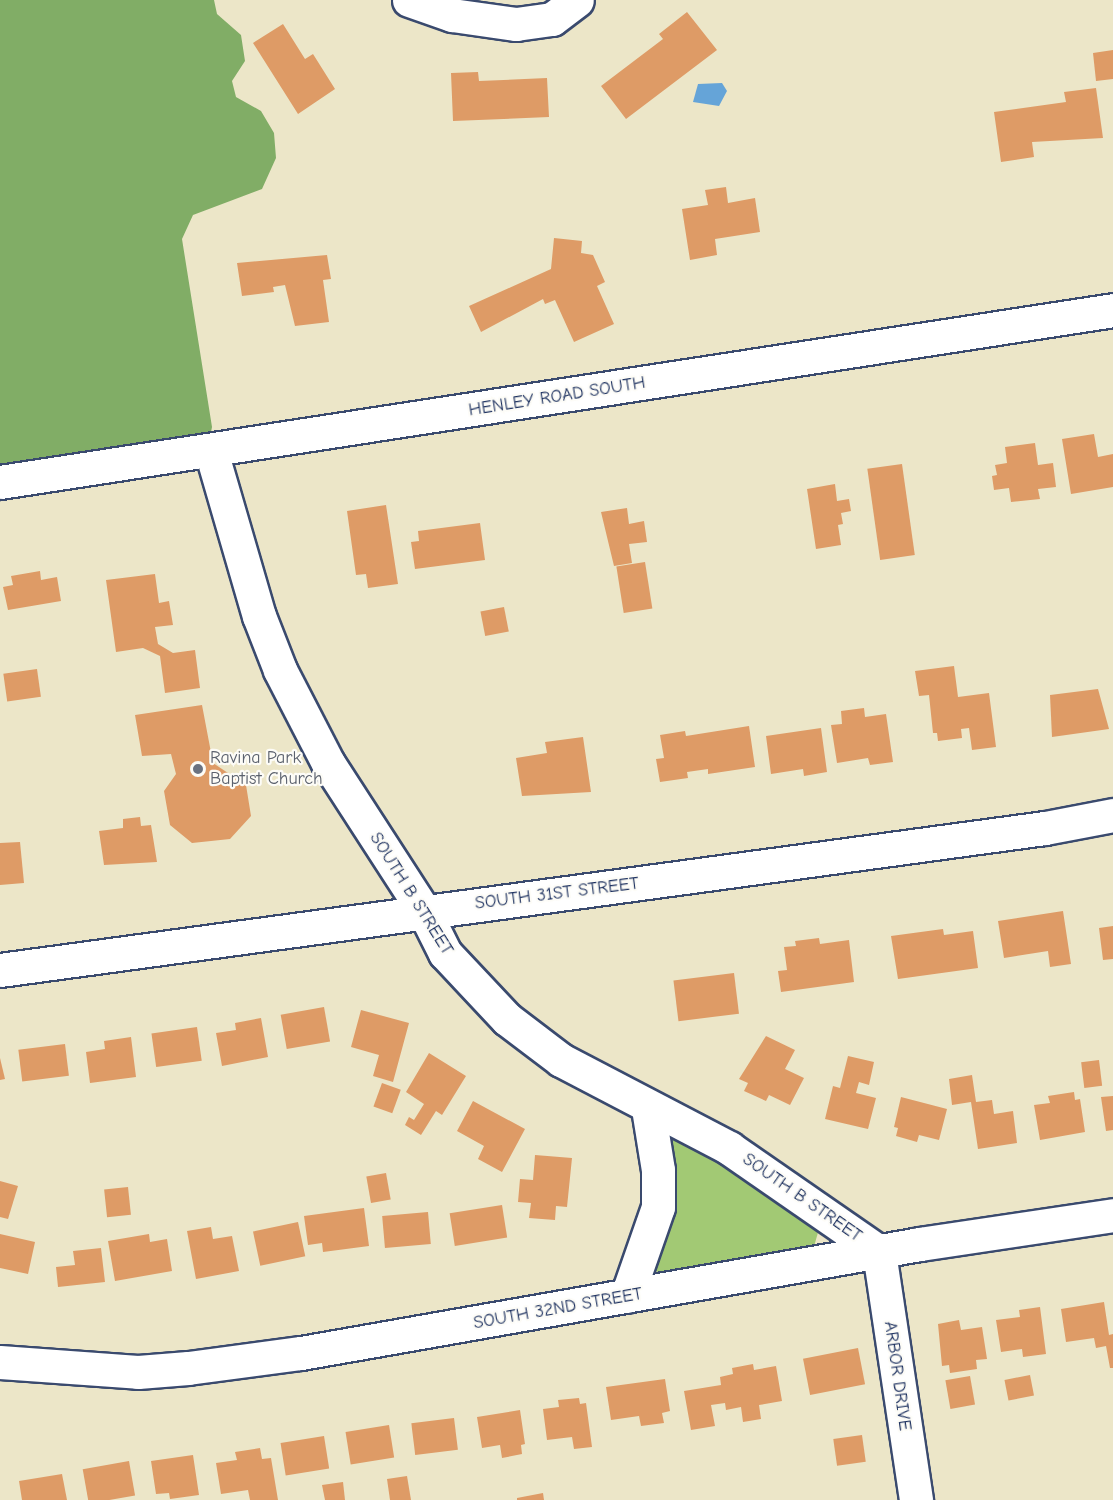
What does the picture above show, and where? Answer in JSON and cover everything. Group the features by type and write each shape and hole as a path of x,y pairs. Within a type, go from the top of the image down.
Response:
{"street":[{"path":"409,0 452,15 516,24 552,19 577,0"},
{"name":"HENLEY ROAD SOUTH","path":"0,482 1113,310"},
{"name":"SOUTH B STREET","path":"211,451 259,616 280,670 328,763 425,913 445,953 507,1019 561,1060 648,1108 729,1148 814,1203 879,1252"},
{"name":"SOUTH 31ST STREET","path":"0,970 1045,828 1113,815"},
{"path":"627,1296 658,1207 658,1170 648,1108"},
{"name":"SOUTH 32ND STREET","path":"0,1362 138,1372 188,1368 1113,1215"},
{"name":"ARBOR DRIVE","path":"879,1252 916,1500"}],"green space":[{"path":"0,0 214,0 217,14 241,35 245,61 232,81 236,97 261,111 274,133 276,158 262,189 193,215 182,239 212,427 210,437 0,468"},
{"path":"673,1134 709,1152 819,1229 813,1250 662,1275 656,1271 653,1265 667,1135"}],"water":[{"path":"722,83 727,91 719,106 693,102 698,84"}],"building":[{"path":"687,12 717,50 626,119 601,86 663,39 659,34"},
{"path":"283,24 305,59 313,54 335,89 298,114 253,43"},
{"path":"1113,50 1113,79 1096,81 1093,53"},
{"path":"478,72 479,81 547,78 549,117 453,121 451,73"},
{"path":"1096,88 1103,138 1032,142 1034,157 1001,162 994,112 1066,102 1064,92"},
{"path":"726,187 728,203 755,198 760,232 715,239 717,255 690,260 682,209 708,205 705,190"},
{"path":"554,238 582,241 581,253 593,255 605,282 597,286 614,324 574,342 555,300 545,304 543,299 481,332 469,306 551,269"},
{"path":"327,255 331,279 323,280 329,322 295,326 285,285 273,287 274,292 242,296 237,263"},
{"path":"1094,434 1098,457 1113,454 1113,487 1071,494 1062,439"},
{"path":"1035,443 1038,465 1053,463 1056,487 1038,489 1040,499 1011,502 1009,488 994,490 992,476 997,475 995,465 1007,463 1005,447"},
{"path":"902,464 915,555 880,560 867,469"},
{"path":"835,484 837,501 849,499 851,511 841,513 843,524 838,525 841,545 816,549 807,489"},
{"path":"386,505 398,584 368,588 366,574 356,575 347,511"},
{"path":"627,508 629,524 644,521 647,542 629,544 632,563 614,566 601,512"},
{"path":"480,523 485,560 415,569 411,542 419,541 418,531"},
{"path":"645,562 652,608 624,613 616,567"},
{"path":"40,571 41,580 57,577 61,601 8,610 3,587 13,585 11,576"},
{"path":"155,574 159,603 169,601 173,625 155,627 158,644 173,653 195,650 200,688 165,693 160,656 143,648 116,652 106,580"},
{"path":"504,607 509,632 485,636 480,612"},
{"path":"954,666 958,697 989,693 996,747 972,750 969,728 961,729 962,738 938,741 937,733 933,733 929,695 919,696 915,671"},
{"path":"37,669 41,697 7,701 3,674"},
{"path":"1098,689 1109,729 1052,737 1050,695"},
{"name":"Ravina Park Baptist Church","path":"202,705 213,763 246,785 251,816 230,839 192,843 170,825 164,791 176,774 171,754 142,756 135,715"},
{"path":"864,708 865,717 886,714 893,762 870,765 868,758 837,763 831,725 842,724 841,711"},
{"path":"749,726 755,767 708,774 708,769 687,772 688,778 660,782 656,759 664,758 660,735 685,731 686,736"},
{"path":"821,728 827,772 804,776 803,769 771,774 766,736"},
{"path":"583,737 591,792 522,796 516,758 547,753 545,742"},
{"path":"140,817 141,826 151,825 157,862 104,865 99,831 123,828 123,819"},
{"path":"20,842 24,883 0,885 0,843"},
{"path":"1063,911 1071,964 1050,967 1048,951 1004,958 998,921"},
{"path":"1113,926 1113,959 1103,960 1099,928"},
{"path":"943,929 944,935 973,931 978,968 898,979 891,936"},
{"path":"819,938 820,944 849,940 854,982 781,992 778,971 787,970 784,947 796,946 795,941"},
{"path":"734,973 739,1014 678,1021 673,980"},
{"path":"324,1007 330,1041 287,1049 281,1015"},
{"path":"361,1010 409,1023 393,1082 373,1076 379,1055 351,1047"},
{"path":"261,1018 268,1057 222,1066 216,1033 236,1030 235,1023"},
{"path":"197,1027 202,1061 156,1067 151,1033"},
{"path":"766,1036 795,1050 785,1069 804,1078 790,1105 769,1095 766,1101 744,1091 748,1083 739,1079"},
{"path":"131,1037 136,1077 90,1083 86,1052 105,1049 104,1041"},
{"path":"65,1044 69,1076 22,1081 18,1050"},
{"path":"429,1053 466,1076 442,1115 436,1111 421,1135 405,1125 409,1117 414,1120 424,1104 406,1092"},
{"path":"848,1056 874,1062 869,1085 859,1082 856,1093 876,1098 868,1129 825,1119 833,1086 840,1088"},
{"path":"0,1058 5,1079 0,1080"},
{"path":"1099,1060 1102,1086 1084,1088 1081,1062"},
{"path":"972,1075 976,1102 992,1100 994,1114 1013,1111 1017,1143 978,1149 971,1102 952,1105 949,1079"},
{"path":"382,1083 401,1090 392,1113 373,1106"},
{"path":"1074,1092 1075,1100 1080,1099 1085,1132 1040,1140 1034,1105 1050,1103 1048,1096"},
{"path":"1113,1096 1113,1130 1106,1131 1101,1097"},
{"path":"901,1097 947,1109 939,1140 919,1135 917,1142 896,1136 898,1128 894,1127"},
{"path":"473,1101 525,1129 502,1172 478,1159 484,1146 457,1131"},
{"path":"535,1155 572,1158 567,1207 556,1206 555,1220 529,1218 531,1203 518,1202 520,1179 533,1180"},
{"path":"386,1173 391,1200 371,1203 366,1176"},
{"path":"0,1181 18,1186 8,1219 0,1217"},
{"path":"128,1187 131,1215 107,1217 104,1190"},
{"path":"502,1205 507,1238 455,1246 450,1213"},
{"path":"364,1208 369,1246 323,1252 322,1243 308,1245 304,1216"},
{"path":"428,1212 431,1244 385,1248 382,1216"},
{"path":"298,1222 305,1256 260,1266 253,1232"},
{"path":"211,1227 213,1239 232,1236 239,1271 196,1279 187,1231"},
{"path":"0,1234 35,1242 28,1274 0,1268"},
{"path":"149,1234 150,1242 167,1239 172,1271 115,1281 108,1241"},
{"path":"101,1248 105,1282 58,1287 56,1267 75,1265 73,1251"},
{"path":"1104,1302 1109,1335 1113,1334 1113,1368 1110,1368 1106,1346 1096,1348 1094,1338 1066,1342 1061,1309"},
{"path":"1040,1307 1046,1354 1023,1357 1022,1349 1001,1352 996,1320 1020,1317 1019,1310"},
{"path":"959,1320 961,1330 982,1327 987,1359 976,1360 977,1369 950,1373 949,1365 942,1366 938,1324"},
{"path":"858,1348 865,1384 810,1395 803,1359"},
{"path":"753,1364 754,1370 776,1366 782,1401 759,1405 761,1419 743,1422 741,1407 726,1410 725,1403 711,1405 715,1426 691,1430 684,1391 721,1385 720,1377 733,1374 732,1368"},
{"path":"1030,1375 1034,1396 1008,1401 1004,1380"},
{"path":"970,1376 975,1405 950,1409 945,1380"},
{"path":"665,1379 670,1411 662,1413 664,1423 641,1426 639,1416 611,1420 606,1387"},
{"path":"579,1398 580,1404 586,1403 592,1447 574,1449 572,1437 547,1440 543,1409 559,1407 558,1400"},
{"path":"520,1410 525,1444 521,1445 522,1454 502,1458 500,1445 482,1448 477,1417"},
{"path":"454,1418 458,1450 415,1455 411,1423"},
{"path":"389,1425 394,1458 351,1464 346,1432"},
{"path":"862,1435 866,1462 837,1466 833,1439"},
{"path":"324,1436 329,1469 286,1475 281,1443"},
{"path":"260,1448 262,1459 271,1458 278,1500 250,1500 248,1490 221,1494 216,1463 237,1460 235,1452"},
{"path":"193,1455 199,1495 170,1499 169,1493 156,1494 151,1461"},
{"path":"129,1461 135,1495 109,1500 88,1500 83,1469"},
{"path":"62,1474 67,1500 22,1500 19,1481"},
{"path":"407,1476 411,1500 390,1500 387,1479"},
{"path":"343,1482 345,1500 325,1500 322,1485"},
{"path":"543,1493 544,1500 517,1500 517,1498"}],"place":[{"name":"Ravina Park Baptist Church","path":"198,769"}]}
